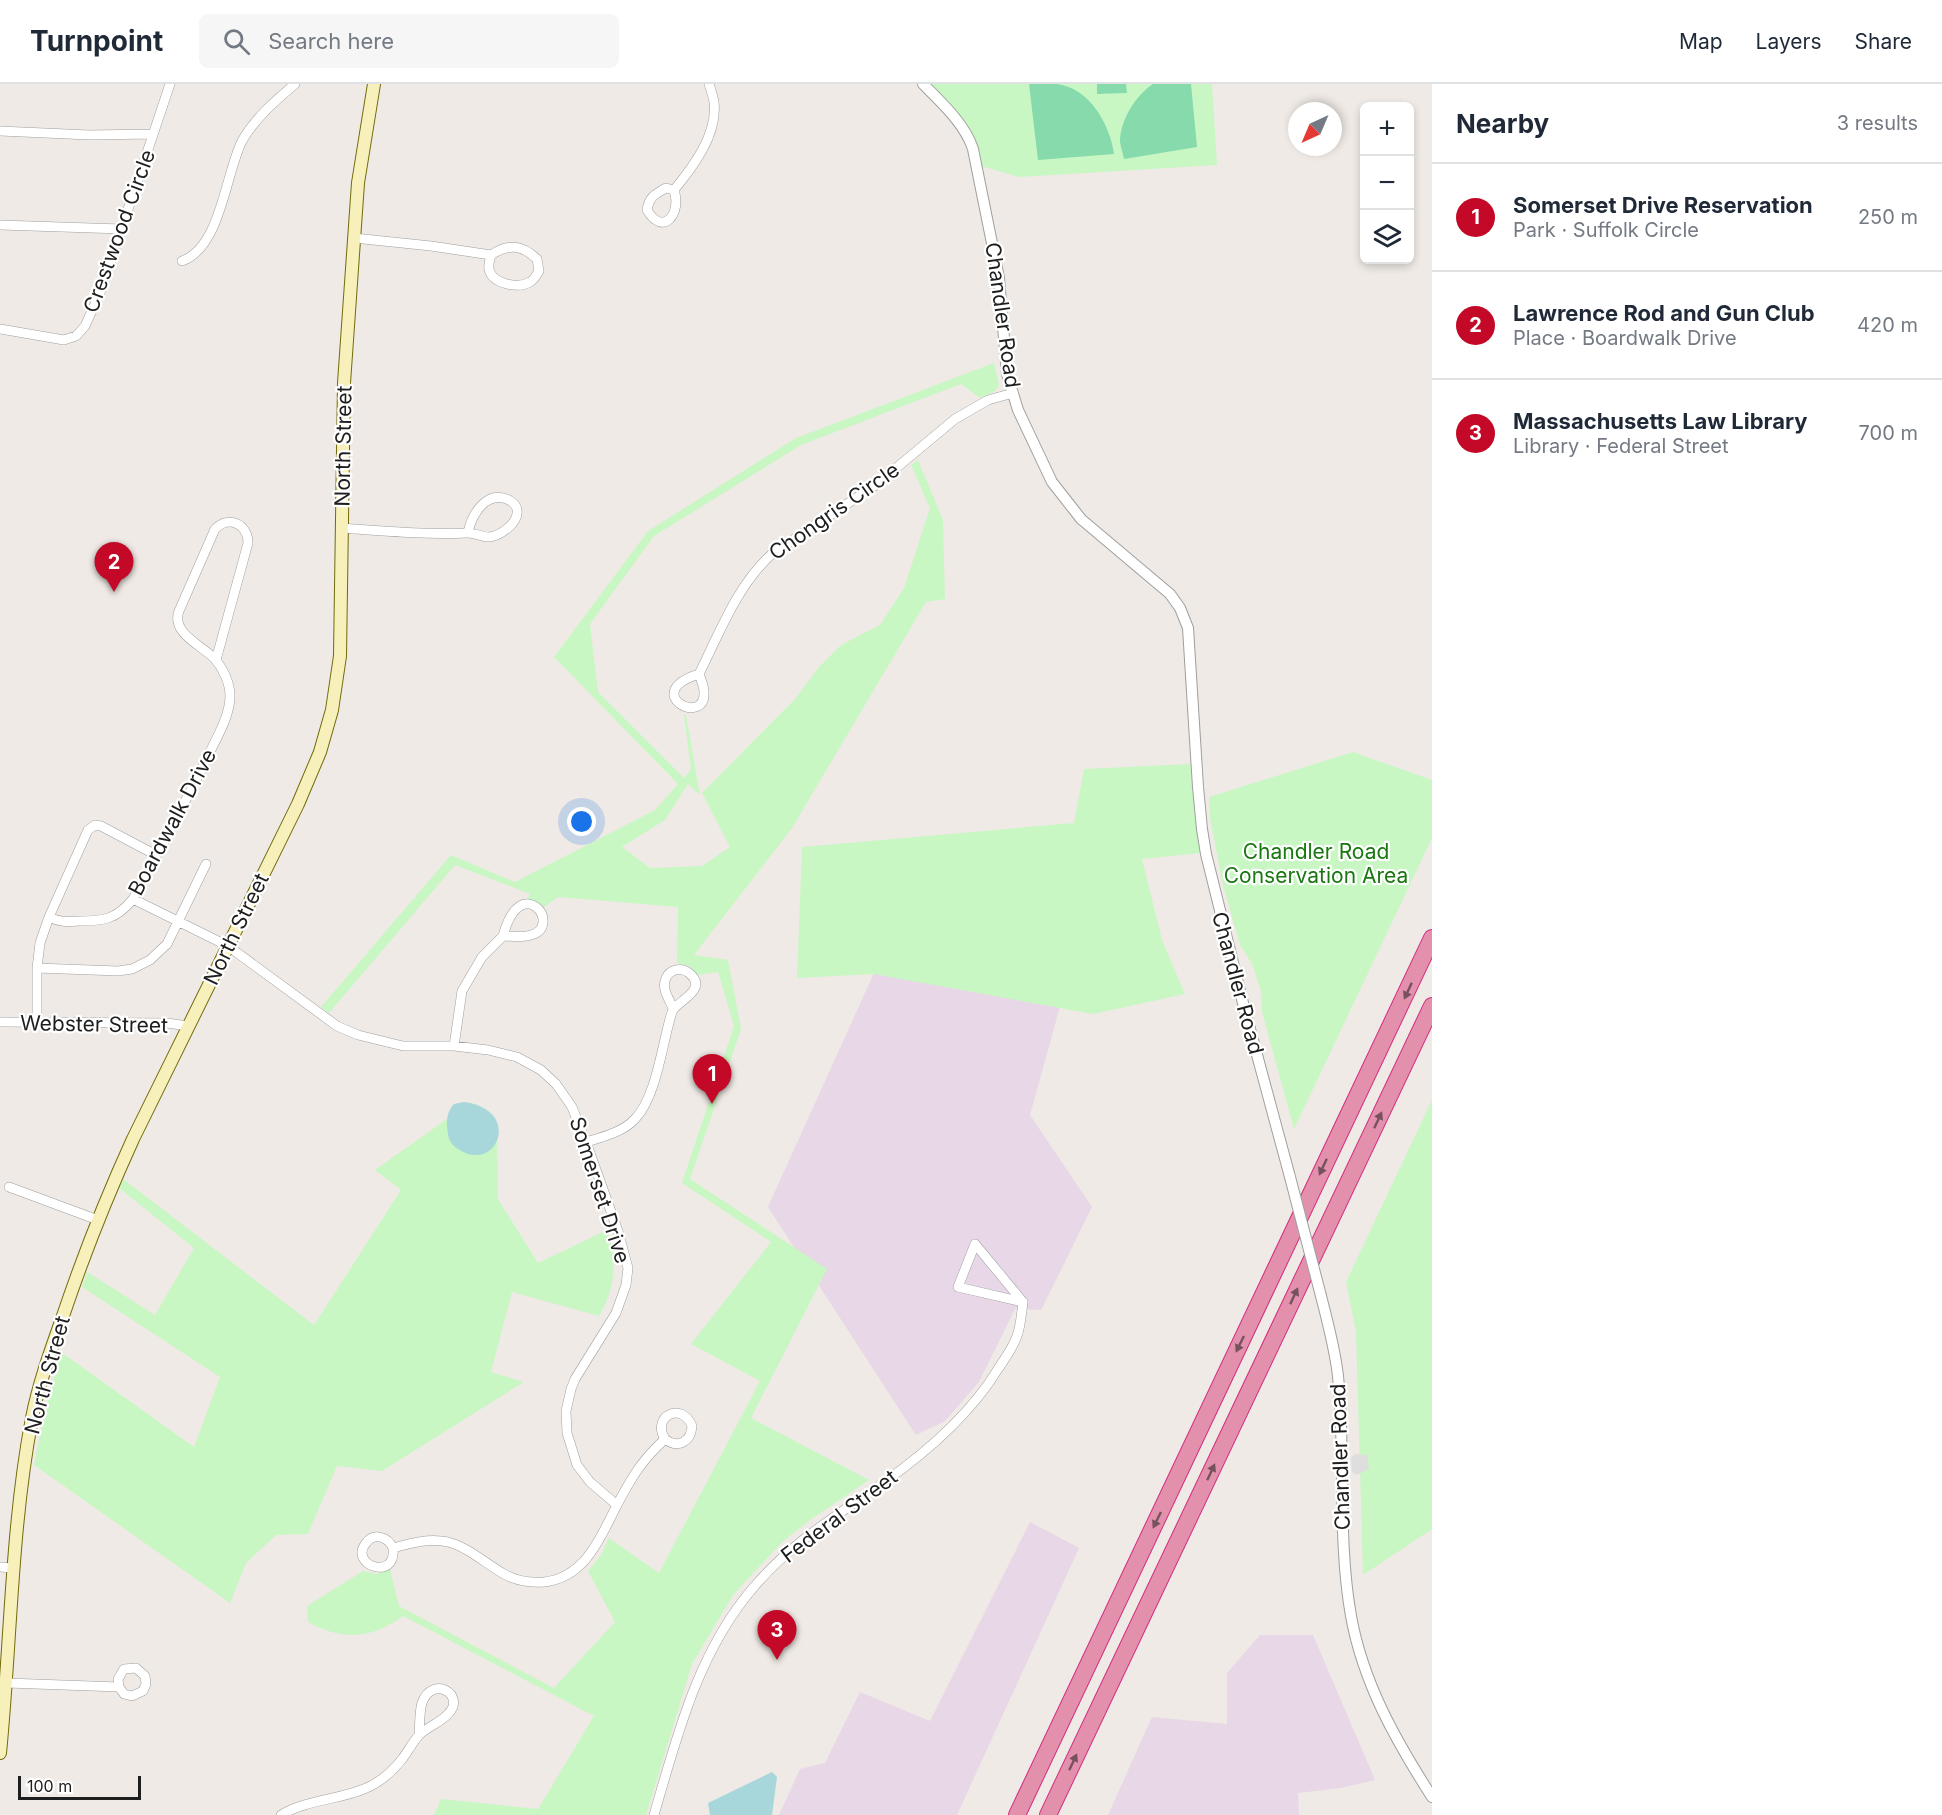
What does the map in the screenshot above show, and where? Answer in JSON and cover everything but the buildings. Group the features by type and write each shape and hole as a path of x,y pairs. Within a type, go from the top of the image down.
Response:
{"highway":[{"path":"1017,1815 1432,938"},
{"path":"1048,1815 1432,1006"}],"main road":[{"name":"North Street","path":"0,1753 7,1683 6,1568 32,1416 47,1362 98,1220 133,1139 298,804 320,752 332,710 340,656 344,383 358,183 374,84"}],"street":[{"name":"Crestwood Circle","path":"0,328 64,340 76,336 84,326 92,313 122,229 170,84"},
{"path":"182,261 192,257 208,237 242,142 261,114 295,84"},
{"path":"674,190 696,160 709,136 714,103 709,84"},
{"name":"Chandler Road","path":"923,84 942,103 964,131 973,149 999,278 1008,374 1018,410 1044,466 1052,482 1081,519 1170,594 1185,618 1190,646 1191,687 1206,854 1243,1003 1312,1259 1338,1374 1343,1549 1352,1617 1358,1645 1379,1704 1400,1747 1432,1796"},
{"path":"0,131 89,135 153,134"},
{"path":"0,225 122,229"},
{"path":"354,238 491,255 508,247 518,247 527,249 537,259 539,271 531,282 510,285 496,279 490,273 488,266 491,255"},
{"name":"Chongris Circle","path":"699,674 743,586 767,558 784,544 877,484 955,419 988,400 1013,393"},
{"path":"341,528 429,534 468,532 488,537 505,530 516,516 515,505 504,498 488,501 476,511 468,532"},
{"name":"Boardwalk Drive","path":"49,917 63,922 100,921 126,909 134,899 197,778 227,711 229,688 216,660 181,630 176,620 214,532 220,525 230,522 243,527 247,533 248,543 216,660"},
{"path":"37,1023 37,968 40,943 86,832 92,827 101,826 156,855"},
{"path":"37,968 118,971 132,969 150,960 162,951 206,864"},
{"name":"Somerset Drive","path":"134,899 228,946 337,1026 358,1035 404,1047 454,1046 488,1050 517,1057 541,1070 556,1084 572,1107 586,1142 618,1231 628,1268 626,1285 616,1313 571,1389 566,1411 569,1444 577,1465 590,1482 617,1505"},
{"path":"454,1046 462,991 482,957 503,936 510,917 520,905 527,903 534,905 542,914 544,920 542,926 533,935 503,936"},
{"path":"586,1142 616,1132 635,1120 642,1111 652,1088 673,1008"},
{"name":"Webster Street","path":"0,1022 167,1023 188,1026"},
{"path":"9,1187 98,1220"},
{"path":"975,1244 1009,1286 1023,1302 958,1287 975,1244"},
{"name":"Federal Street","path":"654,1815 698,1680 721,1632 738,1608 753,1588 794,1546 903,1468 929,1448 957,1421 986,1387 1006,1357 1019,1330 1023,1302"},
{"path":"393,1548 424,1541 448,1542 506,1575 526,1582 547,1582 567,1575 584,1562 597,1545 638,1467 665,1439"},
{"path":"7,1683 119,1687"},
{"path":"281,1815 296,1807 357,1792 375,1783 396,1766 419,1735 452,1710 452,1697 446,1690 436,1688 427,1693 421,1709 419,1735"}],"shaded area":[{"path":"874,973 1061,1003 1030,1115 1092,1207 1041,1310 1015,1309 979,1382 945,1421 916,1435 768,1207"},
{"path":"1355,1454 1368,1455 1369,1469 1357,1475 1352,1472 1351,1458"},
{"path":"1030,1522 1079,1548 957,1815 779,1815 800,1769 825,1763 860,1692 930,1721"},
{"path":"1260,1635 1313,1635 1375,1780 1341,1788 1298,1793 1299,1815 1108,1815 1152,1717 1227,1724 1227,1673"}],"green space":[{"path":"931,84 1212,84 1217,165 1019,177 981,166 955,112"},
{"path":"1029,84 1057,84 1069,87 1088,100 1103,120 1114,154 1038,160"},
{"path":"1097,84 1126,84 1127,93 1097,94"},
{"path":"1153,84 1191,84 1197,147 1124,159 1120,140 1126,116 1135,101"},
{"path":"994,363 999,385 995,391 980,398 961,384 801,445 654,536 590,624 598,692 684,778 691,769 684,715 686,715 700,795 688,784 665,820 622,847 650,868 702,866 730,847 702,793 795,699 819,667 841,645 880,625 904,588 930,508 911,465 918,460 943,520 945,599 926,602 792,828 694,955 728,960 741,1029 690,1179 827,1269 751,1418 869,1480 782,1542 733,1595 692,1664 646,1815 434,1815 441,1799 538,1809 594,1716 403,1616 391,1624 368,1633 345,1635 308,1622 307,1606 363,1571 376,1574 390,1569 399,1606 554,1688 615,1622 588,1571 601,1555 609,1538 659,1573 760,1381 691,1344 771,1242 682,1183 734,1026 718,972 698,975 689,966 677,963 678,907 558,897 544,907 527,900 530,894 455,865 329,1013 321,1007 451,855 515,882 655,810 678,784 554,657 648,531 796,438"},
{"name":"Chandler Road Conservation Area","path":"1353,752 1432,780 1432,838 1294,1129 1262,1012 1261,991 1252,964 1240,945 1223,885 1210,818 1209,797"},
{"path":"1191,764 1200,853 1142,859 1162,940 1185,994 1093,1014 874,974 797,978 802,847 1074,823 1084,769"},
{"path":"1432,1100 1432,1529 1363,1575 1356,1332 1346,1282"},
{"path":"471,1102 497,1125 498,1199 538,1263 607,1230 613,1252 613,1274 609,1295 599,1316 512,1292 491,1372 524,1382 382,1471 337,1466 308,1534 276,1535 246,1563 230,1603 34,1465 44,1415 61,1352 194,1447 220,1377 82,1287 87,1272 155,1315 194,1248 119,1188 123,1179 314,1325 401,1190 375,1170"}],"water":[{"path":"464,1102 483,1107 494,1116 498,1127 498,1138 492,1148 483,1154 472,1155 458,1149 449,1139 447,1122 449,1111 454,1104"},
{"path":"772,1772 777,1777 772,1815 710,1815 708,1803"}],"place":[{"name":"Lawrence Rod and Gun Club","path":"114,592"},
{"name":"Somerset Drive Reservation","path":"712,1104"},
{"name":"Massachusetts Law Library","path":"777,1660"}]}
